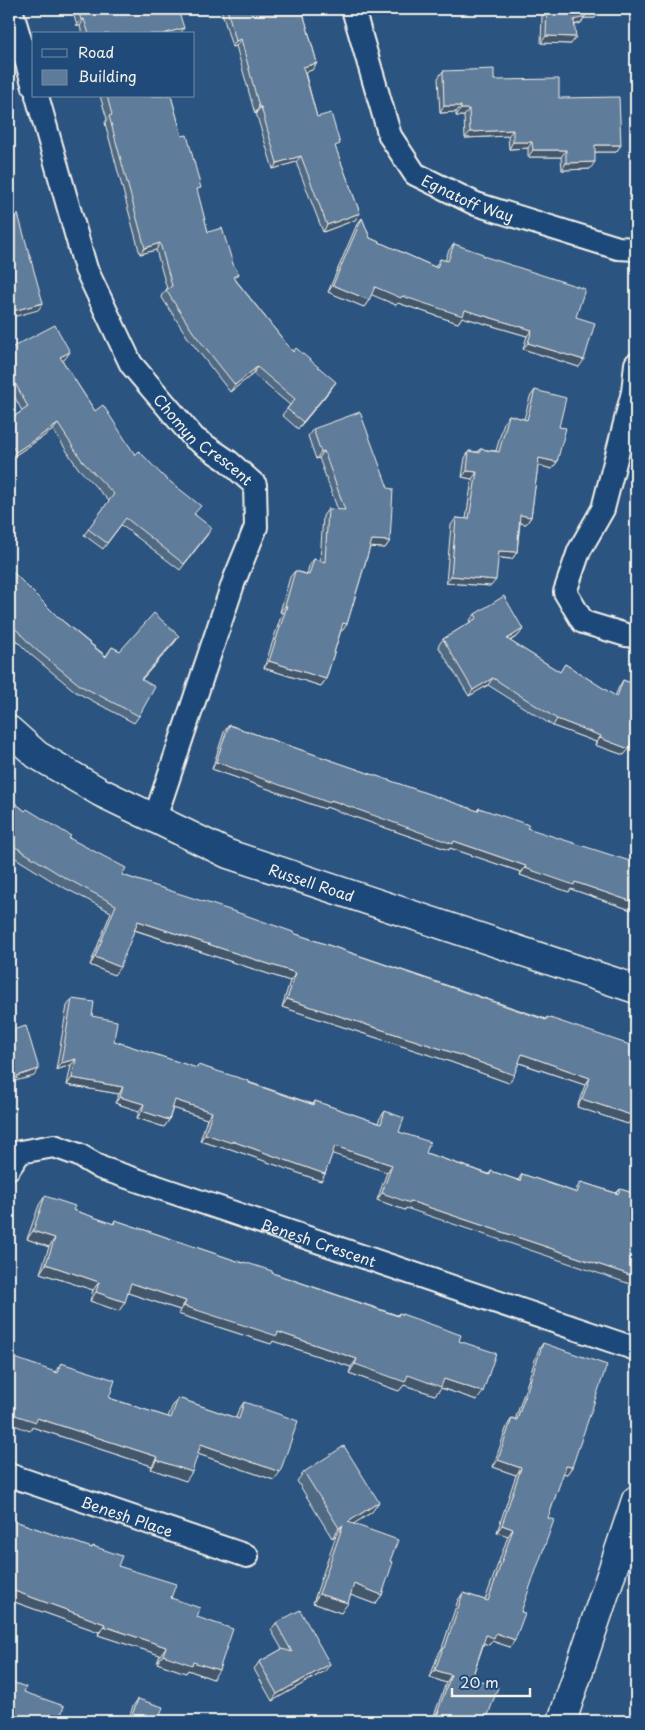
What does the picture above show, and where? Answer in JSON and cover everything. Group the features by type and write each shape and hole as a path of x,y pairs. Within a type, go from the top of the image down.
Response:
{"street":[{"path":"12,9 32,80"},
{"name":"Egnatoff Way","path":"353,9 390,136 415,174 476,204 618,248 636,249"},
{"name":"Chomyn Crescent","path":"37,98 86,269 131,364 194,438 228,461 255,485 256,527 234,581 155,818"},
{"path":"636,364 633,392 603,509 579,551 565,592 583,622 636,636"},
{"name":"Russell Road","path":"9,730 38,755 100,792 228,854 636,989"},
{"name":"Benesh Crescent","path":"9,1168 20,1152 54,1146 79,1155 101,1168 636,1349"},
{"name":"Benesh Place","path":"9,1475 247,1556"},
{"path":"562,1721 636,1500"}],"building":[{"path":"78,9 178,9 184,28 170,32 88,32 84,19 81,20"},
{"path":"227,9 302,9 317,63 303,67 317,117 331,113 340,144 335,146 360,213 327,225 301,156 277,163 261,107 259,107 241,39 236,41"},
{"path":"547,9 600,9 600,12 586,11 585,17 574,20 576,37 546,36"},
{"path":"494,69 494,80 559,79 559,98 619,97 621,145 595,145 595,162 566,163 566,150 533,150 532,142 513,142 513,130 470,132 469,109 461,109 461,106 444,106 443,71"},
{"path":"108,98 172,98 182,136 187,135 201,188 197,189 208,232 222,228 233,264 239,274 233,277 293,352 296,348 336,382 303,422 287,409 295,399 257,367 235,385 193,332 166,290 172,286 160,243 145,248 109,116 112,115"},
{"path":"18,214 43,303 9,312 9,216"},
{"path":"362,218 370,238 437,268 440,259 448,261 454,244 483,254 483,256 585,289 576,317 595,323 584,360 528,343 532,330 465,310 463,316 402,296 401,298 375,287 369,300 333,285"},
{"path":"55,325 70,352 60,357 95,411 103,405 135,455 139,451 163,476 201,506 194,514 212,528 184,564 126,518 107,543 88,529 114,494 83,462 58,424 16,452 9,441 9,420 28,407 9,372 9,349"},
{"path":"535,390 566,398 559,427 566,428 557,462 539,458 531,517 520,515 517,552 499,551 496,580 451,576 456,518 469,519 477,472 467,471 469,451 480,453 480,449 499,452 509,415 527,420"},
{"path":"360,412 388,488 393,489 390,541 372,540 347,624 343,623 326,679 269,661 287,606 285,606 295,571 309,575 314,559 325,562 328,509 345,510 324,451 321,452 313,429"},
{"path":"9,568 59,618 106,657 112,647 120,651 154,613 179,636 141,679 155,687 139,716 81,686 34,648 9,622"},
{"path":"504,596 523,629 507,639 560,672 565,664 617,697 623,680 636,685 636,740 632,738 629,749 557,719 493,678 473,690 443,639 477,618 475,614"},
{"path":"229,725 478,811 479,808 529,825 527,828 636,863 636,903 575,882 574,885 454,841 453,844 331,800 330,803 216,762"},
{"path":"9,798 25,811 27,809 71,836 69,838 126,868 122,875 245,915 546,1020 547,1017 636,1047 636,1110 634,1116 582,1099 590,1078 522,1054 514,1075 457,1054 287,999 296,973 138,921 120,967 95,957 116,905 62,876 9,843"},
{"path":"72,999 94,1002 92,1016 117,1021 114,1041 197,1068 198,1065 249,1081 249,1083 314,1105 315,1101 381,1124 385,1111 404,1118 399,1132 430,1142 426,1153 490,1175 491,1171 520,1181 522,1174 577,1193 581,1182 618,1194 620,1189 636,1194 636,1277 382,1193 392,1165 335,1146 325,1174 232,1141 232,1143 205,1134 212,1112 175,1100 169,1120 142,1111 144,1104 120,1097 123,1087 72,1078 76,1059 61,1063"},
{"path":"26,1026 39,1069 17,1076 18,1078 9,1081 9,1031"},
{"path":"45,1196 75,1206 73,1210 114,1224 115,1220 272,1271 272,1273 398,1316 399,1313 461,1335 459,1341 496,1353 483,1392 444,1379 441,1387 408,1375 405,1382 355,1364 357,1359 278,1332 277,1336 184,1306 186,1301 131,1283 125,1302 96,1292 99,1282 46,1264 55,1238 33,1231"},
{"path":"543,1343 607,1365 572,1467 566,1466 548,1518 554,1520 521,1612 525,1613 515,1640 496,1633 494,1638 486,1635 472,1678 498,1687 486,1721 435,1721 451,1675 435,1670 443,1648 445,1648 463,1593 488,1601 513,1529 502,1525 521,1468 498,1460 512,1418 517,1420"},
{"path":"9,1356 58,1373 61,1363 115,1380 109,1398 171,1418 178,1398 239,1419 244,1402 298,1421 280,1472 201,1444 192,1472 157,1460 158,1457 37,1418 36,1422 9,1413"},
{"path":"344,1446 379,1502 348,1522 398,1540 390,1561 393,1562 382,1595 354,1584 348,1603 319,1594 343,1525 339,1528 304,1472"},
{"path":"9,1519 92,1548 93,1546 122,1556 118,1566 176,1584 171,1598 200,1608 197,1617 233,1629 219,1670 193,1662 192,1665 163,1655 166,1647 104,1626 105,1624 9,1589"},
{"path":"300,1610 330,1664 277,1694 259,1662 282,1649 292,1652 276,1623"},
{"path":"9,1681 26,1687 24,1692 64,1706 59,1721 9,1721"},
{"path":"138,1699 163,1707 158,1721 130,1721"},
{"path":"636,1705 636,1720 631,1719"}]}
